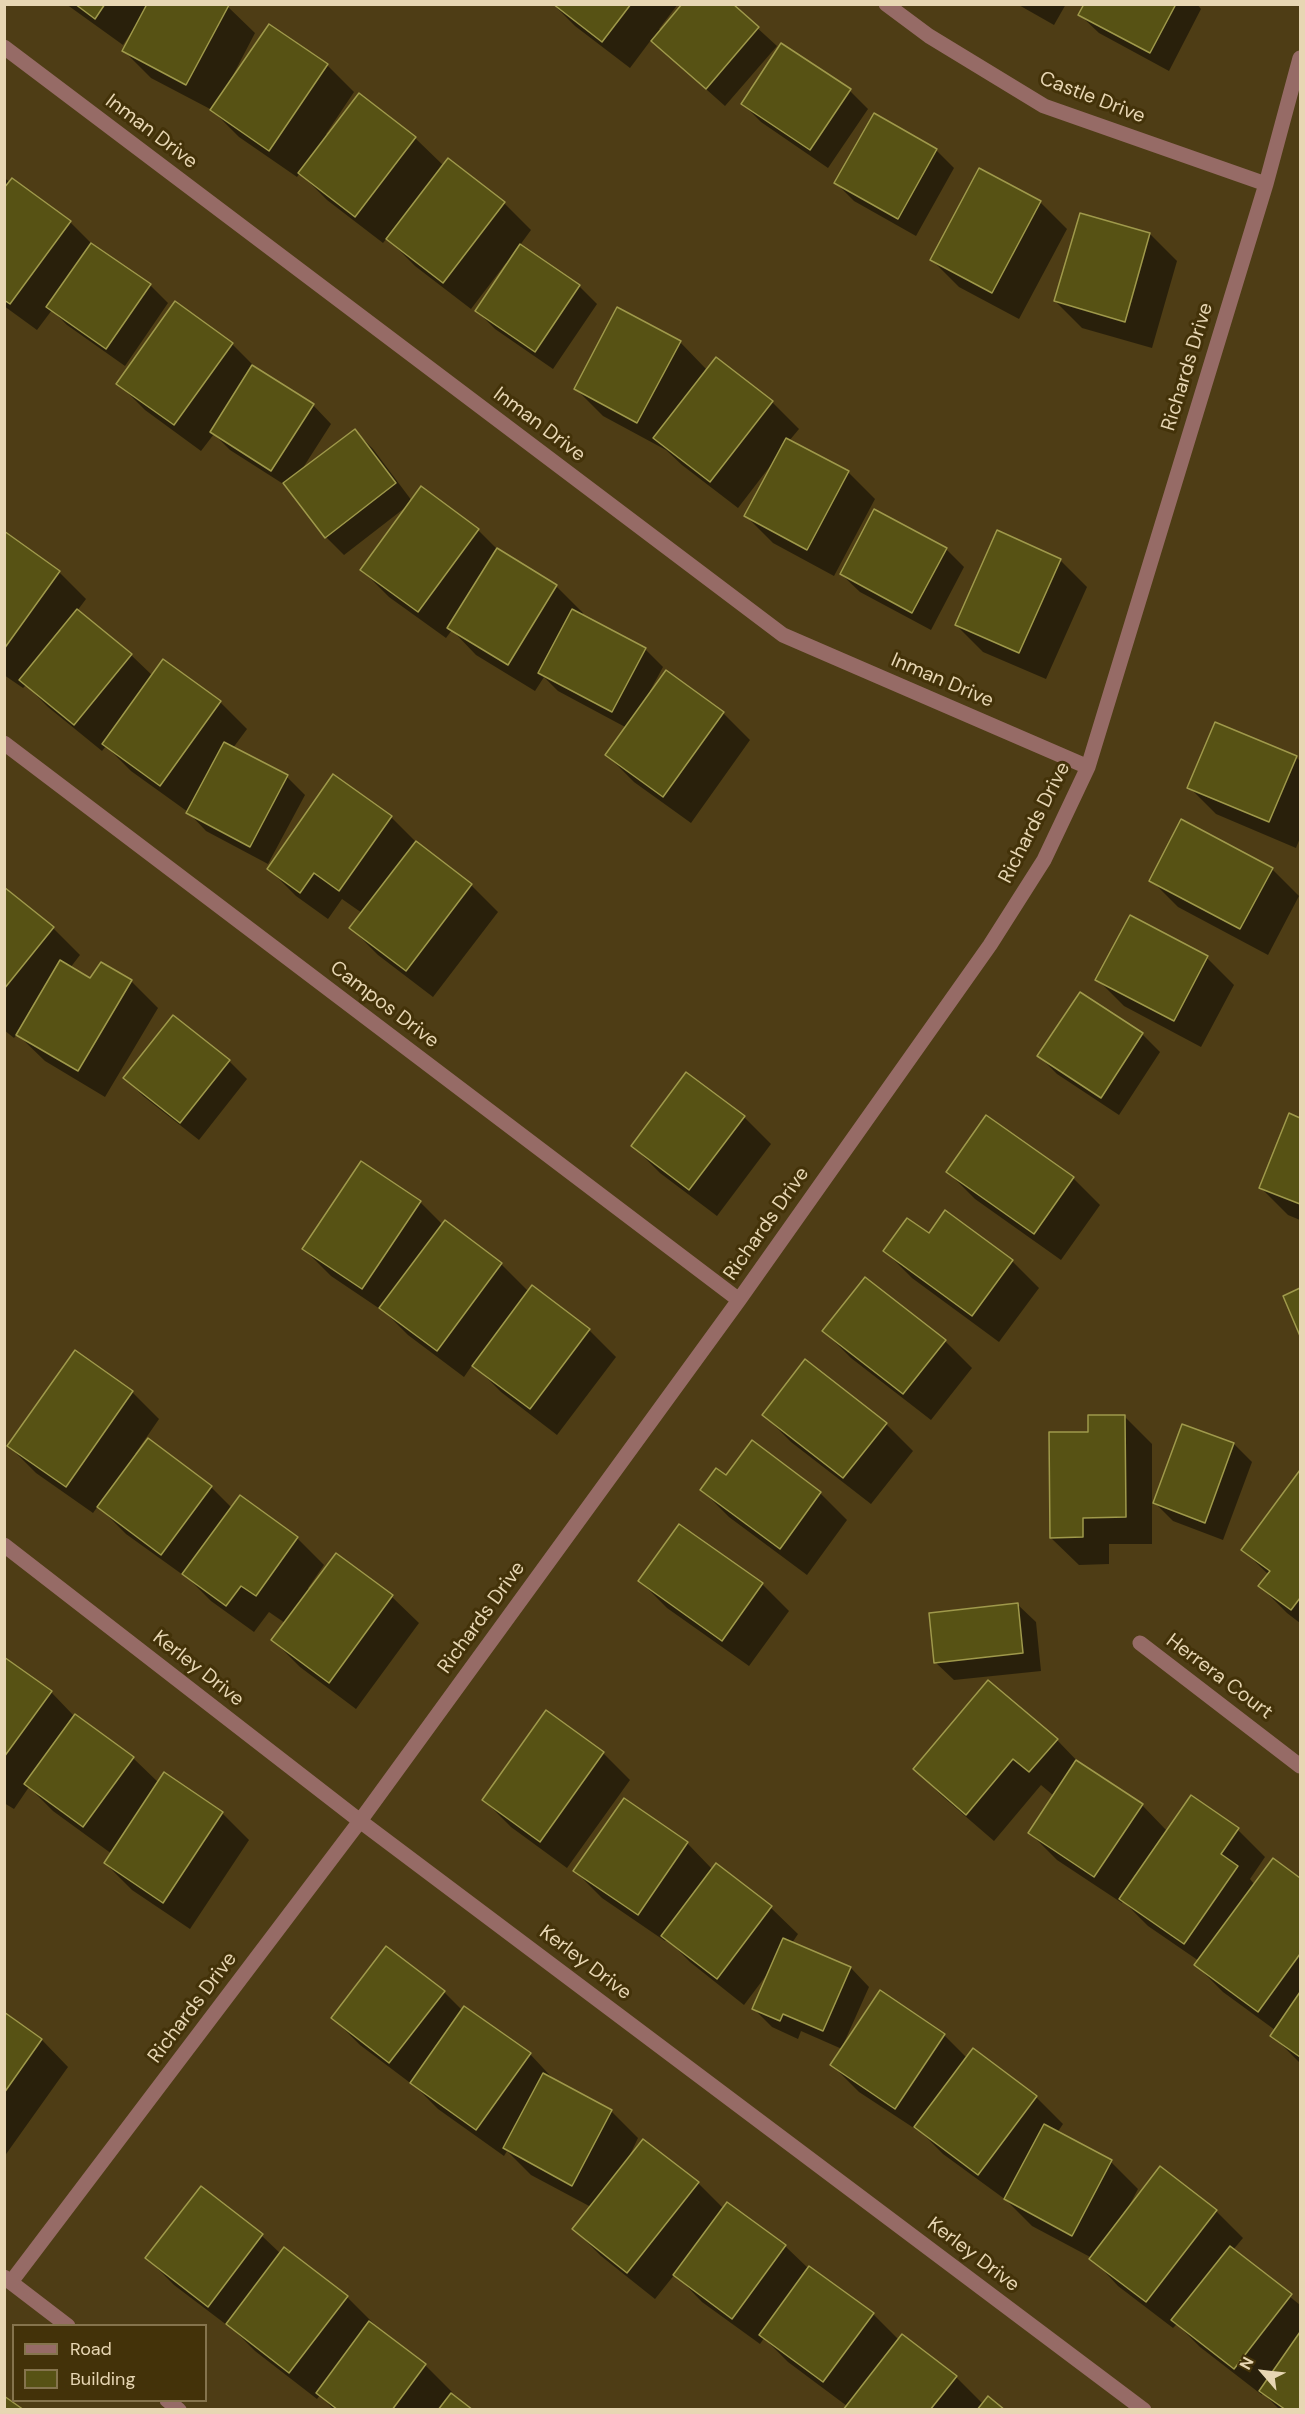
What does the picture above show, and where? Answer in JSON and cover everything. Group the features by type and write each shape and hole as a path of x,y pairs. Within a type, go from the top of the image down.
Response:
{"street":[{"name":"Castle Drive","path":"885,4 929,36 1044,106 1266,184"},
{"name":"Inman Drive","path":"4,47 783,635 1088,767"},
{"name":"Richards Drive","path":"8,2280 360,1821 739,1300 990,945 1044,860 1088,767 1266,184 1300,58"},
{"name":"Campos Drive","path":"4,743 739,1300"},
{"name":"Kerley Drive","path":"4,1545 360,1821 1144,2409"},
{"name":"Herrera Court","path":"1140,1643 1300,1766"},
{"path":"8,2280 67,2324"}],"building":[{"path":"75,4 105,4 95,19"},
{"path":"147,4 229,5 186,85 122,51"},
{"path":"553,4 631,4 602,42"},
{"path":"682,4 733,4 759,27 706,89 651,41"},
{"path":"1084,4 1176,4 1150,53 1078,15"},
{"path":"269,24 328,64 269,151 210,110"},
{"path":"781,43 851,89 810,150 741,104"},
{"path":"359,93 416,137 355,217 298,173"},
{"path":"874,113 937,149 898,219 834,183"},
{"path":"448,158 505,202 443,283 386,239"},
{"path":"979,168 1041,201 992,293 930,260"},
{"path":"12,178 71,221 10,304 4,300 4,188"},
{"path":"1080,213 1150,233 1125,322 1054,301"},
{"path":"91,243 151,284 106,349 46,307"},
{"path":"520,244 580,285 535,352 475,311"},
{"path":"175,301 233,343 174,425 116,384"},
{"path":"617,307 681,341 637,423 574,389"},
{"path":"716,357 773,401 710,482 653,438"},
{"path":"252,365 314,404 271,471 210,432"},
{"path":"355,429 396,483 325,538 283,483"},
{"path":"786,438 849,471 807,550 744,516"},
{"path":"421,486 479,529 418,612 360,570"},
{"path":"874,509 947,548 912,613 840,574"},
{"path":"997,530 1061,559 1019,653 955,625"},
{"path":"4,531 60,571 4,649"},
{"path":"497,548 557,585 508,665 447,628"},
{"path":"77,609 132,654 74,725 19,680"},
{"path":"572,609 646,648 612,712 538,673"},
{"path":"163,659 221,701 160,786 102,744"},
{"path":"666,670 724,712 663,797 605,755"},
{"path":"1215,722 1297,756 1269,822 1187,788"},
{"path":"224,742 288,775 250,847 186,813"},
{"path":"333,774 392,816 339,891 314,873 300,893 267,869"},
{"path":"1181,819 1273,868 1240,929 1149,881"},
{"path":"416,841 472,884 406,971 349,928"},
{"path":"4,887 54,927 4,989"},
{"path":"1130,915 1208,956 1174,1021 1095,980"},
{"path":"60,960 90,978 101,962 132,980 78,1071 16,1035"},
{"path":"1080,992 1143,1033 1101,1098 1037,1056"},
{"path":"173,1015 230,1060 180,1123 123,1078"},
{"path":"686,1072 745,1116 689,1190 631,1146"},
{"path":"1289,1113 1300,1118 1300,1204 1259,1188"},
{"path":"986,1115 1074,1177 1034,1234 946,1172"},
{"path":"361,1161 421,1201 362,1289 302,1249"},
{"path":"945,1210 1013,1260 972,1316 883,1251 907,1218 929,1233"},
{"path":"445,1220 502,1263 437,1351 379,1308"},
{"path":"865,1277 946,1340 903,1394 822,1331"},
{"path":"532,1285 590,1329 530,1409 472,1366"},
{"path":"1300,1288 1300,1336 1283,1296"},
{"path":"75,1350 133,1391 66,1487 7,1446"},
{"path":"805,1359 887,1423 843,1478 762,1415"},
{"path":"1088,1415 1125,1415 1126,1517 1083,1518 1083,1537 1050,1538 1049,1432 1088,1432"},
{"path":"1182,1424 1234,1443 1205,1523 1153,1503"},
{"path":"148,1438 212,1486 161,1555 97,1507"},
{"path":"752,1440 821,1492 780,1549 700,1490 716,1468 726,1475"},
{"path":"1300,1470 1300,1598 1291,1610 1258,1586 1270,1571 1241,1550"},
{"path":"240,1495 298,1537 256,1596 241,1586 226,1606 182,1574"},
{"path":"679,1524 763,1583 722,1641 638,1581"},
{"path":"336,1553 393,1595 329,1683 271,1640"},
{"path":"1018,1603 1023,1653 934,1663 929,1613"},
{"path":"4,1657 52,1691 4,1757"},
{"path":"988,1680 1058,1739 1029,1772 1013,1759 966,1815 913,1769"},
{"path":"546,1710 604,1752 540,1842 482,1800"},
{"path":"75,1714 134,1757 83,1827 24,1784"},
{"path":"1076,1760 1143,1804 1094,1877 1028,1833"},
{"path":"164,1772 223,1812 163,1903 104,1863"},
{"path":"1191,1795 1239,1828 1221,1854 1238,1866 1184,1944 1119,1899"},
{"path":"624,1798 688,1842 638,1915 573,1871"},
{"path":"1273,1858 1300,1878 1300,1954 1258,2012 1194,1965"},
{"path":"716,1863 772,1906 717,1979 661,1936"},
{"path":"783,1938 851,1967 823,2031 783,2014 780,2021 752,2009"},
{"path":"386,1946 445,1991 389,2063 331,2018"},
{"path":"880,1990 945,2034 895,2109 830,2065"},
{"path":"1300,1992 1300,2057 1270,2036"},
{"path":"464,2006 531,2053 476,2130 410,2083"},
{"path":"4,2012 42,2039 4,2093"},
{"path":"973,2048 1037,2096 978,2175 914,2127"},
{"path":"543,2073 612,2110 572,2186 503,2148"},
{"path":"1044,2124 1112,2160 1072,2236 1004,2199"},
{"path":"643,2139 699,2182 627,2273 572,2229"},
{"path":"1160,2166 1217,2210 1146,2302 1089,2259"},
{"path":"201,2186 263,2234 208,2307 145,2258"},
{"path":"727,2202 786,2245 732,2319 673,2275"},
{"path":"1230,2246 1292,2294 1234,2369 1171,2320"},
{"path":"284,2247 348,2296 289,2373 226,2324"},
{"path":"809,2266 874,2313 823,2382 759,2335"},
{"path":"369,2321 426,2364 392,2410 338,2410 316,2393"},
{"path":"1300,2332 1300,2410 1286,2410 1259,2391"},
{"path":"902,2334 957,2376 930,2410 843,2410"},
{"path":"451,2393 473,2410 438,2410"},
{"path":"4,2396 24,2410 4,2410"},
{"path":"988,2396 1005,2410 977,2410"}]}
